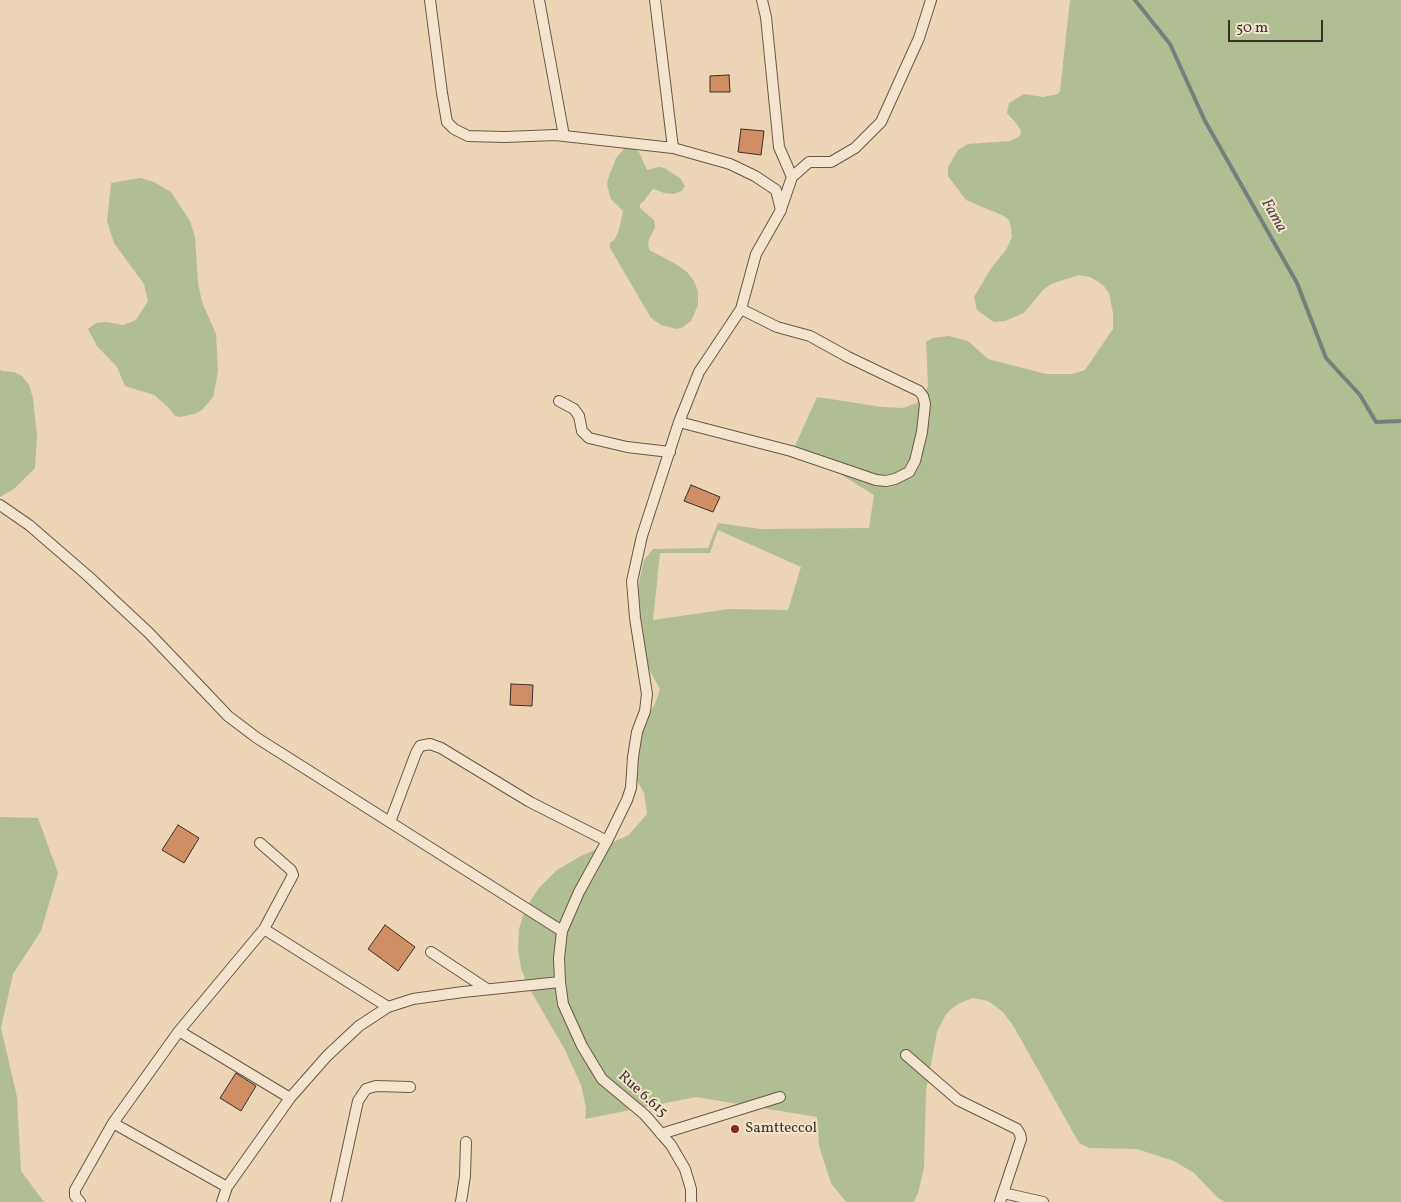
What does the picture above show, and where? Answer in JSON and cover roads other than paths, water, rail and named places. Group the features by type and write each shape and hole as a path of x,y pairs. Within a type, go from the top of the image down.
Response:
{"street":[{"path":"430,0 447,122 454,129 468,136 564,136 673,148 730,164 755,176 776,190 781,210"},
{"path":"539,0 564,136"},
{"path":"654,0 673,148"},
{"path":"762,0 766,17 779,147 792,177 809,162 831,162 855,148 882,122 919,38 931,0"},
{"name":"Rue 6.615","path":"691,1202 691,1189 685,1169 671,1145 644,1115 602,1080 582,1046 563,1004 559,958 562,931 579,892 607,842 627,800 630,788 637,732 645,711 646,683 635,618 632,581 642,536 679,422 699,372 741,309 756,254 781,210 792,177"},
{"path":"679,422 791,451 876,480 895,480 909,472 915,461 922,432 925,404 923,396 919,391 848,357 810,336 777,327 741,309"},
{"path":"559,401 574,409 579,416 582,431 589,438 627,447 670,452"},
{"path":"0,505 29,525 88,576 150,633 228,716 257,738 562,931"},
{"path":"390,822 416,753 420,746 430,744 440,748 530,802 607,842"},
{"path":"80,1202 75,1196 75,1190 113,1123 180,1031 264,929 293,875 291,870 260,843"},
{"path":"264,929 388,1007"},
{"path":"431,952 487,989"},
{"path":"222,1202 227,1187 290,1098 327,1056 359,1026 388,1007 413,999 560,982"},
{"path":"180,1031 290,1098"},
{"path":"906,1054 958,1100 1017,1129 1021,1139 1001,1198 1043,1202"},
{"path":"336,1202 358,1101 366,1089 376,1086 410,1087"},
{"path":"661,1134 780,1097"},
{"path":"113,1123 227,1187"},
{"path":"461,1202 465,1176 466,1142"}],"waterway":[{"name":"Fama","path":"1135,0 1170,44 1205,121 1297,283 1326,358 1360,395 1376,422 1401,421"}],"place":[{"name":"Samtteccol","path":"735,1129"}]}
